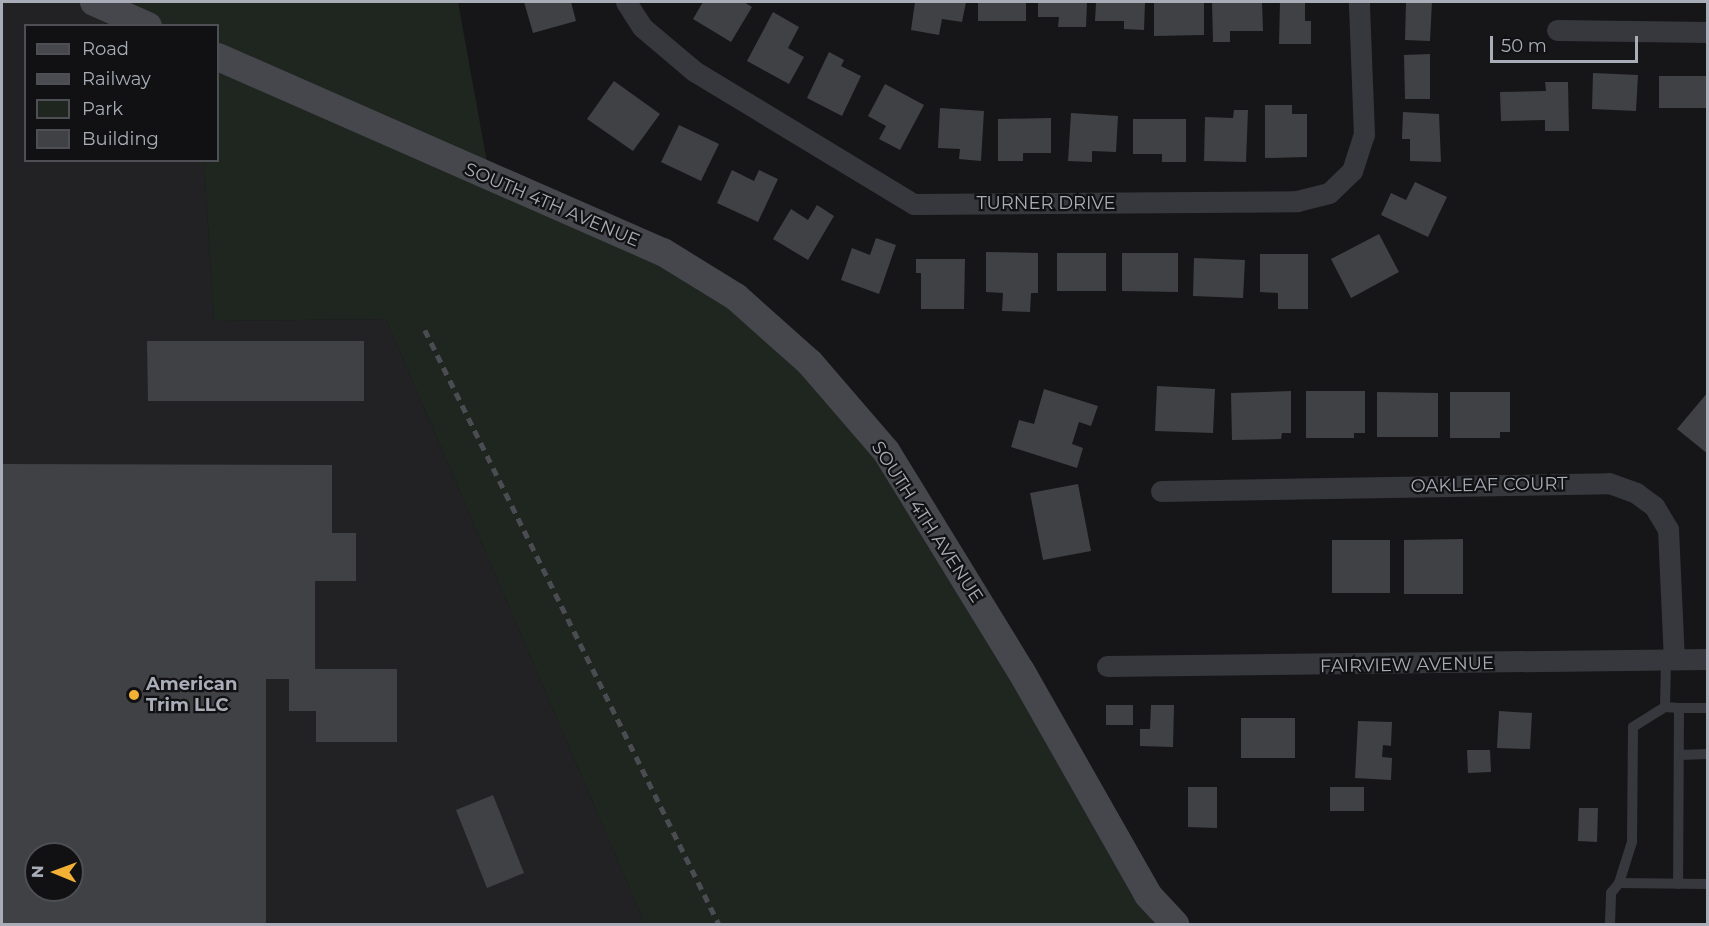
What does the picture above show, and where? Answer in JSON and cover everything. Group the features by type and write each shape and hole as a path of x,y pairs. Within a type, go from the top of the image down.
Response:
{"street":[{"path":"94,2 144,24"},
{"name":"TURNER DRIVE","path":"626,2 642,27 694,71 914,204 1297,201 1329,193 1352,171 1364,135 1359,2"},
{"path":"1557,30 1707,32"},
{"name":"SOUTH 4TH AVENUE","path":"219,57 490,179 663,252 736,297 810,363 886,451 1021,671 1148,895 1174,924"},
{"name":"OAKLEAF COURT","path":"1161,491 1608,483 1636,493 1654,506 1668,529 1670,659"},
{"name":"FAIRVIEW AVENUE","path":"1107,666 1451,665 1707,659"}],"lane":[{"path":"1665,707 1670,659"},
{"path":"1610,924 1611,893 1619,883 1632,842 1633,727 1665,707 1707,708"},
{"path":"1678,884 1679,708"},
{"path":"1679,755 1707,754"},
{"path":"1619,883 1707,884"}],"shaded area":[{"path":"2,2 94,2 146,24 24,24 24,162 204,162 214,321 386,319 645,924 2,924"}],"green space":[{"path":"94,2 458,2 490,179 736,297 886,451 1175,924 645,924 386,319 214,321 204,162 219,162 219,24 146,24"}],"building":[{"path":"524,2 571,2 576,21 533,33"},
{"path":"703,2 744,2 752,7 731,42 693,19"},
{"path":"915,2 966,2 962,22 942,19 939,35 911,30"},
{"path":"978,2 1026,2 1026,21 978,21"},
{"path":"1038,2 1087,2 1086,27 1058,27 1059,17 1038,17"},
{"path":"1096,2 1145,2 1144,30 1124,29 1124,21 1095,21"},
{"path":"1154,2 1204,2 1204,35 1154,36"},
{"path":"1212,2 1262,2 1263,31 1230,31 1230,42 1213,42"},
{"path":"1280,2 1305,2 1305,21 1311,21 1311,44 1279,44"},
{"path":"1406,2 1432,2 1430,41 1405,40"},
{"path":"773,12 799,27 788,48 804,57 789,84 747,61"},
{"path":"829,52 844,60 841,66 861,76 842,116 807,98"},
{"path":"1430,54 1430,99 1405,99 1404,55"},
{"path":"1593,73 1638,75 1636,111 1592,109"},
{"path":"1659,76 1708,76 1708,108 1659,108"},
{"path":"614,81 660,114 633,151 587,119"},
{"path":"1545,82 1568,82 1569,131 1545,131 1545,120 1501,121 1500,92 1546,91"},
{"path":"885,84 924,105 900,150 879,139 886,126 868,116"},
{"path":"1265,105 1292,105 1292,114 1307,114 1307,157 1265,158"},
{"path":"940,108 984,111 981,161 959,159 960,149 938,148"},
{"path":"1234,110 1248,110 1246,162 1204,161 1205,117 1233,118"},
{"path":"1403,112 1439,114 1441,162 1410,161 1410,139 1402,139"},
{"path":"1071,113 1118,116 1116,152 1092,151 1092,162 1068,161"},
{"path":"1051,118 1051,153 1023,153 1023,161 998,161 998,119"},
{"path":"1133,119 1186,119 1186,162 1162,162 1162,154 1133,154"},
{"path":"679,125 719,144 701,181 661,162"},
{"path":"732,170 754,181 759,170 778,179 758,222 717,203"},
{"path":"1415,182 1447,197 1428,237 1381,215 1391,193 1406,200"},
{"path":"817,205 834,216 808,260 773,239 791,209 808,220"},
{"path":"1379,234 1399,272 1351,298 1331,259"},
{"path":"876,238 896,245 879,294 841,280 852,248 870,255"},
{"path":"986,252 1038,253 1038,293 1031,293 1030,312 1002,311 1003,293 986,292"},
{"path":"1057,253 1106,253 1106,291 1057,291"},
{"path":"1122,253 1178,253 1178,292 1122,291"},
{"path":"1260,254 1308,254 1308,309 1278,309 1278,293 1260,292"},
{"path":"1194,258 1245,260 1243,298 1193,296"},
{"path":"916,259 965,259 964,309 921,309 921,273 916,273"},
{"path":"147,341 364,341 364,401 148,401"},
{"path":"1157,386 1215,389 1213,433 1155,431"},
{"path":"1044,389 1098,406 1091,426 1079,422 1072,444 1083,448 1077,468 1011,447 1019,420 1034,424"},
{"path":"1291,391 1291,433 1282,433 1281,439 1232,440 1231,393"},
{"path":"1306,391 1365,391 1365,433 1354,433 1354,438 1306,438"},
{"path":"1377,392 1438,393 1438,437 1377,437"},
{"path":"1450,392 1510,392 1510,432 1500,432 1500,438 1450,438"},
{"path":"1708,392 1708,454 1677,429"},
{"name":"American Trim LLC","path":"2,464 332,465 332,533 356,533 356,581 315,581 315,669 397,669 397,742 316,742 316,711 289,711 289,679 266,679 266,924 2,924"},
{"path":"1078,484 1091,551 1043,560 1030,493"},
{"path":"1463,539 1463,594 1404,594 1404,540"},
{"path":"1332,540 1390,540 1390,593 1332,593"},
{"path":"1106,705 1133,705 1133,725 1106,725"},
{"path":"1151,705 1174,705 1173,747 1140,746 1140,729 1150,729"},
{"path":"1499,711 1532,713 1530,749 1497,748"},
{"path":"1241,718 1295,718 1295,758 1241,758"},
{"path":"1358,721 1392,722 1391,746 1383,745 1382,757 1392,758 1391,780 1355,778"},
{"path":"1467,750 1490,750 1491,772 1468,773"},
{"path":"1188,787 1217,787 1217,828 1188,827"},
{"path":"1330,787 1364,787 1364,811 1330,811"},
{"path":"493,795 524,873 487,888 456,810"},
{"path":"1579,808 1598,808 1597,842 1578,841"}],"railway":[{"path":"425,330 719,924"}],"place":[{"name":"American Trim LLC","path":"134,695"}]}
